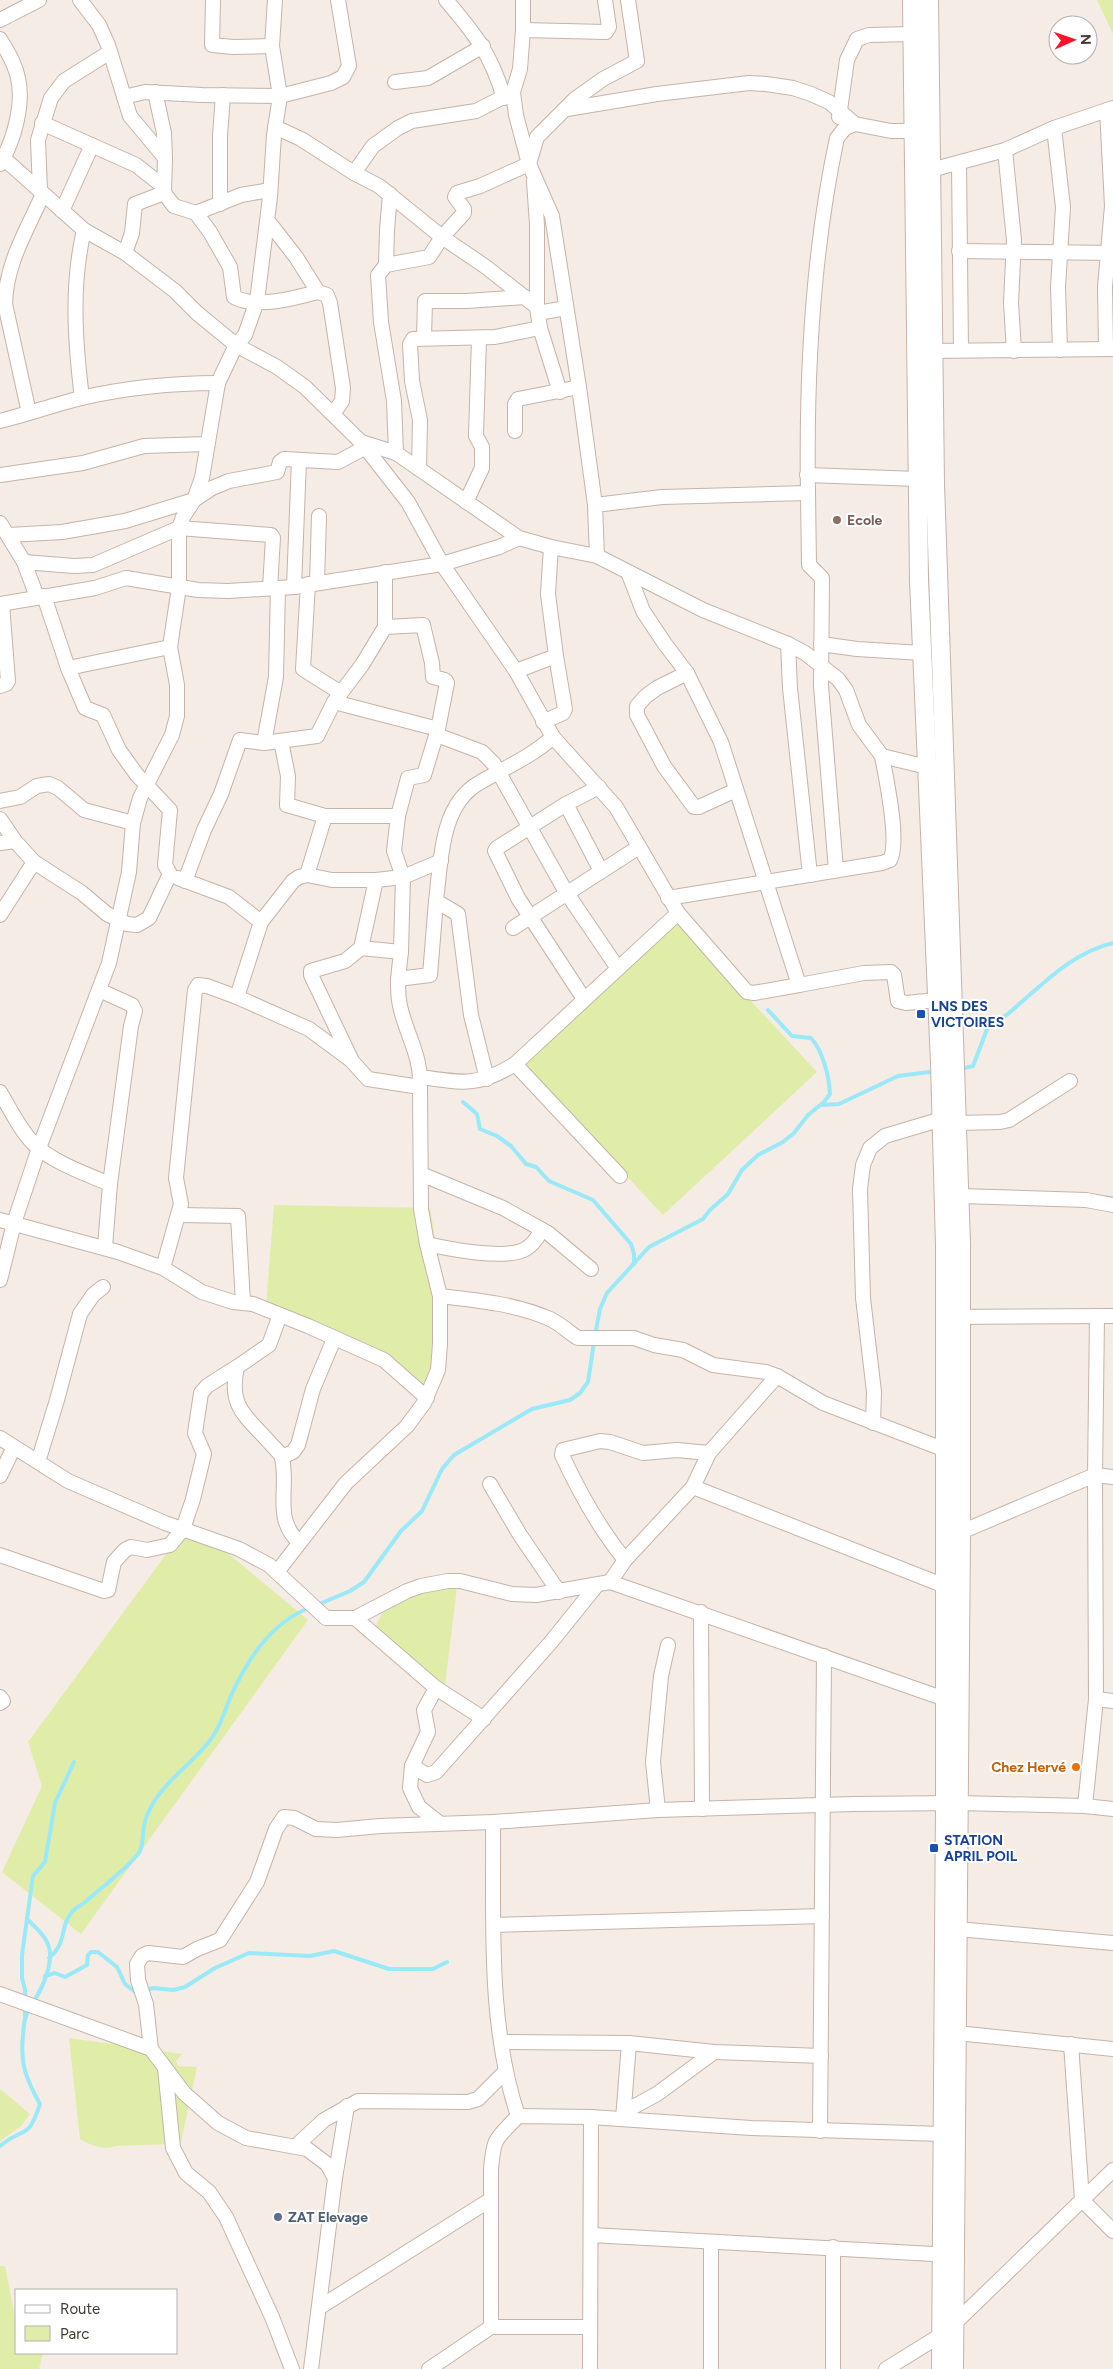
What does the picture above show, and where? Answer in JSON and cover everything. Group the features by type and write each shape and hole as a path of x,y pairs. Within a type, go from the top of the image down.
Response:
{"street":[{"path":"0,20 39,0"},
{"path":"80,0 99,26 110,52 130,116 164,158"},
{"path":"213,0 212,45 233,47 272,46"},
{"path":"0,1280 14,1224 39,1148 109,963 129,872 133,823 145,784 172,735 177,716 177,685 170,647 179,588 179,528 183,517 194,500 202,478 218,383 236,345 245,334 257,301 268,221 275,126 280,96 272,46 275,0"},
{"path":"124,97 144,92 280,96 331,83 348,71 349,66 340,0"},
{"path":"446,0 483,46 508,95 531,168 552,216 579,387 595,505 597,556"},
{"path":"354,173 373,146 398,128 412,121 476,111 508,95 520,69 524,30 523,0"},
{"path":"524,30 606,32 609,27 605,0"},
{"path":"560,392 540,328 537,225 531,168 537,138 585,90 637,61 628,0"},
{"path":"912,0 922,653 937,1000 948,1062"},
{"path":"929,0 937,578 953,1317 961,1532 942,2134 948,2254"},
{"path":"836,870 822,710 822,578 809,565 807,475 811,343 818,253 848,60 857,39 868,35 913,34"},
{"path":"0,39 13,62 19,85 18,105 12,138 1,159 42,192 84,230 125,253 175,291 197,313 236,345 277,366 305,387 363,445 408,502 442,564 516,671 553,737 623,816 678,913 746,992 754,993 864,973 891,972 894,975 898,1001 906,1003 937,1000"},
{"path":"395,82 428,78 483,46"},
{"path":"29,413 5,304 5,292 11,264 42,192 37,152 42,123 51,98 64,80 110,52"},
{"path":"567,109 657,94 748,83 793,88 829,102 855,124 891,131 914,131"},
{"path":"155,92 164,132 164,190"},
{"path":"220,204 223,95"},
{"path":"932,170 1005,150 1054,128 1110,109 1112,206 1110,253 1105,288 1110,349 933,350"},
{"path":"42,123 136,164 164,190 174,206 196,213 241,195 270,190"},
{"path":"837,138 845,128 855,124"},
{"path":"275,126 301,139 390,194 442,237 525,297 538,310 566,308"},
{"path":"1054,128 1063,207 1062,252 1058,287 1060,350"},
{"path":"62,211 92,145"},
{"path":"1005,150 1015,252 1011,303 1014,351"},
{"path":"960,163 961,350"},
{"path":"396,453 394,401 381,322 377,279 380,271 386,265 425,259 464,212 455,197 457,193 531,168"},
{"path":"125,253 132,233 135,204 164,190"},
{"path":"386,265 386,230 390,194"},
{"path":"196,213 230,267 234,297 257,301 293,299 318,292 328,295 343,374 342,401 333,414"},
{"path":"268,221 296,257 318,292"},
{"path":"82,398 75,324 78,255 84,230"},
{"path":"959,251 1110,253"},
{"path":"424,337 425,300 466,301 525,297"},
{"path":"419,469 420,420 412,381 410,344 414,338 495,337 540,328"},
{"path":"466,502 482,468 482,447 476,436 478,338"},
{"path":"0,421 82,398 181,384 218,383"},
{"path":"515,431 516,400 579,387"},
{"path":"0,475 83,463 144,446 207,444"},
{"path":"9,535 62,532 125,521 194,500 212,488 229,481 277,472 283,459 338,462 363,445 396,453 519,538 551,548 597,556 652,586 704,610 788,644 822,665 838,678 846,690 859,725 882,756 889,794 894,849 892,856 886,862 668,898"},
{"path":"299,460 306,584 303,670 338,698 438,732 485,754 500,772 566,892 617,967"},
{"path":"807,475 918,479"},
{"path":"595,505 662,498 808,493"},
{"path":"306,584 319,516"},
{"path":"0,523 24,562 85,708 103,715 119,750 145,784 170,810 165,865 170,874 229,897 261,922"},
{"path":"24,562 74,566 93,565 179,528 272,535 276,677 264,743"},
{"path":"0,686 6,684 8,680 1,604 95,588 126,578 135,578 179,588 228,591 306,584 442,564 499,547 519,538"},
{"path":"543,722 563,713 565,709 548,594 551,548"},
{"path":"185,881 204,830 221,794 240,740 264,743 317,736 338,698 362,666 385,627 385,572"},
{"path":"628,572 643,610 664,644 687,673 721,742 799,985"},
{"path":"277,1572 346,1483 408,1426 427,1398 439,1363 440,1296 427,1244 421,1209 420,1082 417,1052 400,1004 398,979 401,952 403,877 394,856 398,816 408,778 424,775 438,732 447,683 445,680 433,677 424,626 385,627"},
{"path":"788,644 790,688 810,875"},
{"path":"821,644 857,649 922,653"},
{"path":"68,668 170,647"},
{"path":"516,671 556,656"},
{"path":"687,673 646,696 637,706 637,715 664,766 694,807 699,807 736,790"},
{"path":"398,979 430,975 440,861 448,825 461,798 477,784 539,749 553,737"},
{"path":"280,741 287,768 288,805 325,816 398,816"},
{"path":"882,756 927,767"},
{"path":"0,801 20,797 37,786 48,784 58,788 84,810 133,823"},
{"path":"584,998 518,898 495,851 566,804 599,787"},
{"path":"566,804 600,871"},
{"path":"307,875 325,816"},
{"path":"0,819 16,842 34,862 82,893 107,914 132,926 146,921 152,913 170,874"},
{"path":"0,843 16,842"},
{"path":"513,928 566,892 639,847"},
{"path":"237,997 261,922 293,881 300,876 307,875 339,880 376,880 403,877 440,861"},
{"path":"0,915 34,862"},
{"path":"352,1060 311,973 314,970 345,961 361,948 376,880"},
{"path":"436,900 458,914 471,1015 487,1079"},
{"path":"163,1268 180,1215 182,1200 176,1178 195,990 198,985 237,997 309,1029 352,1060 368,1079 462,1082 487,1079 515,1064 617,967 678,913"},
{"path":"361,948 401,952"},
{"path":"99,990 132,1005 135,1011 131,1026 110,1184 105,1247"},
{"path":"515,1064 620,1176"},
{"path":"873,1423 874,1392 863,1298 860,1189 863,1165 870,1148 885,1136 950,1121 1000,1122 1009,1120 1070,1081"},
{"path":"0,1092 29,1138 39,1148 70,1167 110,1184"},
{"path":"950,1121 960,1196 944,1449 945,1699 958,1929 957,2033 948,2254 948,2329 954,2369"},
{"path":"421,1174 496,1204 559,1241 590,1269"},
{"path":"960,1196 1086,1200 1113,1205"},
{"path":"180,1215 238,1216 243,1302"},
{"path":"0,1220 105,1247 163,1268 202,1292 217,1298 243,1302 280,1315 384,1360 427,1398"},
{"path":"427,1244 477,1252 522,1251 532,1244 542,1230"},
{"path":"38,1462 80,1314 93,1295 103,1287"},
{"path":"440,1296 528,1311 559,1323 578,1338 634,1338 654,1345 683,1350 724,1368 760,1370 777,1376 823,1403 944,1449"},
{"path":"0,1555 106,1591 110,1584 114,1562 125,1550 131,1547 147,1550 170,1545 183,1529 193,1499 204,1454 195,1433 201,1394 207,1386 269,1345 280,1315"},
{"path":"1085,1806 1096,1699 1095,1475 1097,1316"},
{"path":"953,1317 1113,1316"},
{"path":"282,1457 293,1452 298,1445 314,1389 334,1339"},
{"path":"237,1367 234,1390 239,1410 282,1457 286,1528 299,1542"},
{"path":"412,1766 427,1775 432,1775 692,1487 709,1452 777,1376"},
{"path":"0,1438 68,1481 183,1529 239,1549 269,1565 314,1606 322,1617 331,1619 355,1618 407,1591 421,1586 448,1581 460,1581 512,1594 559,1592 604,1583 701,1612 945,1699"},
{"path":"625,1560 587,1505 562,1455 563,1450 600,1441 610,1442 643,1452 678,1450 709,1452"},
{"path":"0,1476 14,1446"},
{"path":"961,1532 1095,1475 1113,1477"},
{"path":"490,1484 520,1536 559,1592"},
{"path":"692,1487 945,1586"},
{"path":"701,1612 702,1809"},
{"path":"355,1618 436,1688 484,1719"},
{"path":"658,1810 653,1762 661,1676 668,1645"},
{"path":"820,2131 824,1656"},
{"path":"436,1688 423,1714 428,1732 412,1766 410,1788 419,1807 438,1822"},
{"path":"0,1697 4,1701 0,1703"},
{"path":"1096,1699 1113,1701"},
{"path":"335,2178 327,2164 307,2149 246,2138 218,2123 184,2093 151,2049 146,2004 138,1980 137,1964 148,1953 183,1957 220,1940 257,1882 281,1819 289,1816 322,1830 438,1822 493,1822 658,1810 952,1803 1085,1806 1113,1809"},
{"path":"493,1822 494,1925 501,2042 505,2072 518,2116"},
{"path":"494,1925 822,1916"},
{"path":"958,1929 1113,1943"},
{"path":"0,1994 151,2049"},
{"path":"957,2033 1113,2049"},
{"path":"501,2042 629,2043 714,2052 820,2056"},
{"path":"624,2116 629,2043"},
{"path":"1071,2044 1082,2200 1113,2231"},
{"path":"624,2116 714,2052"},
{"path":"165,2068 173,2148 186,2173 209,2192 226,2217 272,2317 292,2369"},
{"path":"296,2146 324,2120 358,2101 468,2102 478,2099 505,2072"},
{"path":"311,2369 335,2178 347,2106"},
{"path":"490,2327 490,2200 493,2146 495,2139 518,2116 624,2116 820,2131 942,2134"},
{"path":"590,2369 591,2117"},
{"path":"886,2369 948,2329 1113,2170"},
{"path":"320,2307 490,2200"},
{"path":"590,2235 711,2242 833,2246 948,2254"},
{"path":"711,2242 711,2369"},
{"path":"833,2246 833,2369"},
{"path":"429,2369 490,2327 590,2327"},
{"path":"941,2369 948,2329"}],"green space":[{"path":"1097,0 1113,0 1113,34"},
{"path":"674,918 817,1072 663,1215 519,1061"},
{"path":"274,1205 430,1208 442,1279 439,1343 425,1394 382,1354 266,1306"},
{"path":"181,1534 224,1550 308,1620 81,1934 2,1872 42,1786 28,1742"},
{"path":"457,1587 445,1685 376,1626 384,1609 429,1590"},
{"path":"69,2038 182,2054 176,2061 178,2066 197,2067 181,2142 102,2148 80,2139"},
{"path":"0,2089 30,2114 21,2126 0,2141"},
{"path":"0,2266 5,2266 15,2317 15,2354 43,2354 39,2369 0,2369"}],"waterway":[{"path":"961,1069 973,1066 989,1024 1007,1015 1070,962 1084,954 1113,943"},
{"path":"595,1335 600,1309 607,1293 649,1247 703,1219 728,1194 742,1170 758,1155 783,1142 794,1133 808,1115 824,1102 830,1094 825,1064 815,1043 811,1038 792,1036 768,1010"},
{"path":"821,1105 839,1104 898,1076 937,1071"},
{"path":"463,1102 477,1114 480,1129 497,1136 511,1146 526,1164 536,1167 549,1181 593,1200 631,1244 634,1264"},
{"path":"317,1605 350,1591 364,1582 401,1531 422,1511 442,1469 454,1455 532,1409 570,1400 580,1393 588,1382 594,1342"},
{"path":"49,1958 59,1946 66,1923 72,1912 136,1857 140,1851 146,1818 152,1806 166,1786 212,1738 230,1698 252,1657 283,1623 311,1607"},
{"path":"25,2016 22,1955 33,1876 45,1862 55,1803 74,1762"},
{"path":"27,1919 45,1939 50,1953 49,1968 33,2003"},
{"path":"45,1976 55,1973 65,1977 87,1965 88,1955 91,1952 98,1952 117,1967 125,1984 135,1992 154,1988 173,1990 185,1987 215,1968 249,1953 310,1956 334,1951 389,1969 433,1969 447,1962"},
{"path":"0,2146 28,2129 36,2116 40,2104 31,2087 23,2063 22,2045 25,2018 29,2009"}],"place":[{"name":"Ecole","path":"837,520"},
{"name":"LNS DES VICTOIRES","path":"921,1014"},
{"name":"Chez Hervé","path":"1076,1767"},
{"name":"STATION APRIL POIL","path":"934,1848"},
{"name":"ZAT Elevage","path":"278,2217"}]}
